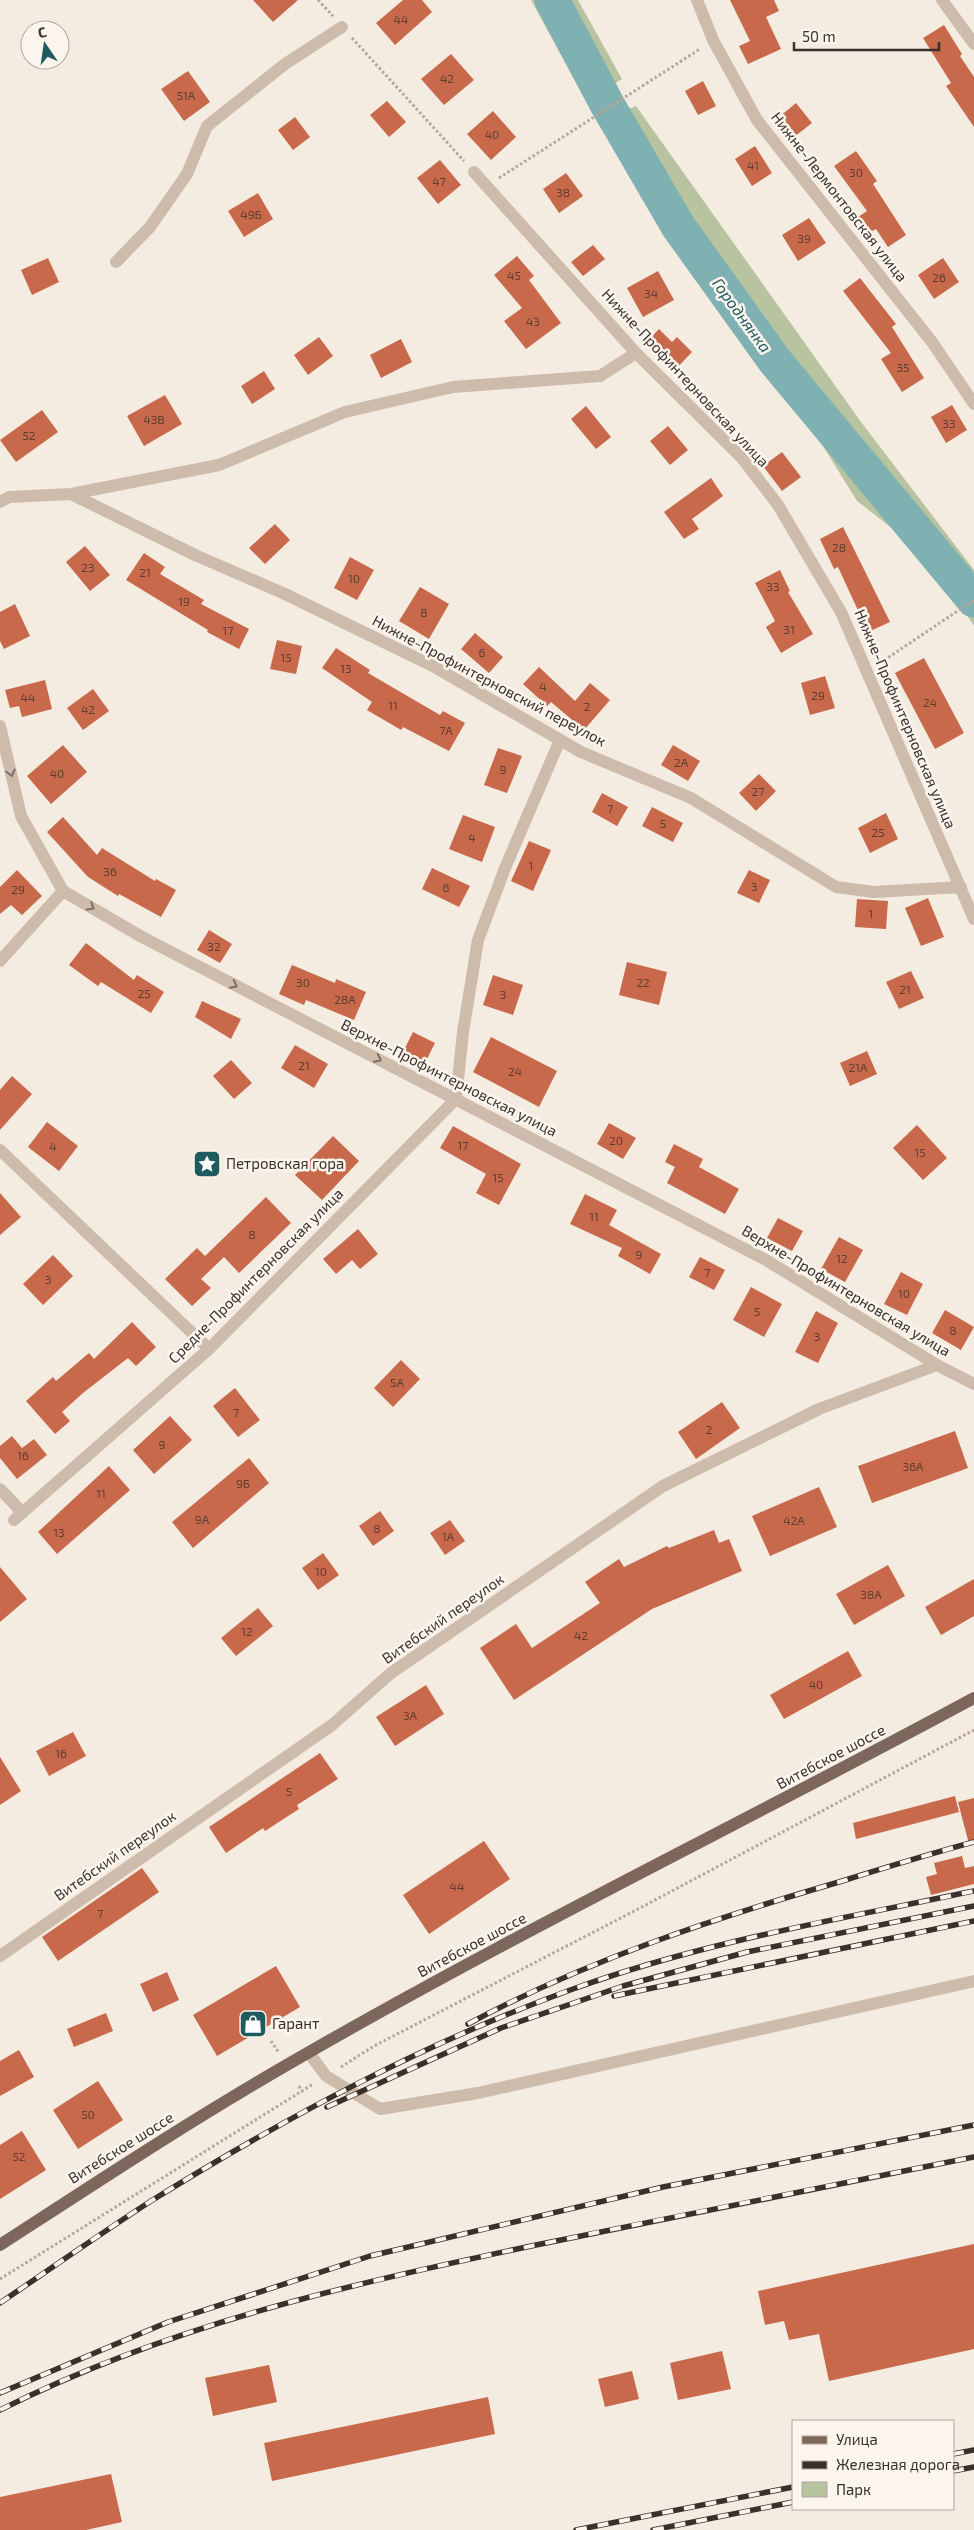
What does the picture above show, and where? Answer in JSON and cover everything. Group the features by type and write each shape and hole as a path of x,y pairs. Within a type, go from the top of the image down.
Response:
{"main road":[{"name":"Витебское шоссе","path":"0,2245 113,2171 310,2053 454,1972 974,1698"}],"street":[{"name":"Нижне-Лермонтовская улица","path":"697,0 713,40 757,120 932,342 974,404"},
{"path":"942,0 974,44"},
{"path":"116,262 150,227 187,174 207,126 285,64 342,27"},
{"name":"Нижне-Профинтерновская улица","path":"474,172 636,352 742,458 778,505 841,612 974,919"},
{"path":"71,494 219,465 345,412 453,387 600,376 636,352"},
{"name":"Нижне-Профинтерновский переулок","path":"0,502 9,498 71,494 195,555 285,594 433,666 581,752 691,798 836,887 874,892 961,887"},
{"path":"0,726 21,816 63,891 0,961"},
{"path":"456,1099 463,1032 478,940 505,868 560,740"},
{"name":"Верхне-Профинтерновская улица","path":"63,891 142,938 766,1260 938,1365 974,1384"},
{"name":"Средне-Профинтерновская улица","path":"0,1488 18,1516 208,1349 456,1099"},
{"path":"0,1150 208,1349"},
{"name":"Витебский переулок","path":"0,1956 332,1725 391,1673 663,1486 819,1409 938,1365"},
{"path":"310,2053 326,2076 380,2109 478,2093 974,1980"}],"path":[{"path":"318,0 474,172"},
{"path":"486,186 713,40"},
{"path":"867,672 974,600"},
{"path":"0,2278 84,2224 374,2046 640,1908 974,1730"},
{"path":"271,2041 279,2054"},
{"path":"299,2086 302,2091"}],"green space":[{"path":"531,0 578,0 622,79 586,101"},
{"path":"636,106 861,422 974,570 974,626 928,556 857,501 803,414 601,120"}],"building":[{"path":"253,0 298,0 273,22"},
{"path":"403,0 422,0 432,12 395,45 376,23"},
{"path":"730,0 774,0 779,11 766,17 781,49 748,64 739,46 750,41"},
{"path":"944,25 962,54 960,56 974,77 974,127 946,86 951,83 923,38"},
{"path":"451,54 474,80 444,105 421,79"},
{"path":"188,71 210,102 184,121 161,89"},
{"path":"703,81 716,106 698,115 685,91"},
{"path":"387,101 406,122 389,137 370,115"},
{"path":"796,103 812,123 794,137 778,118"},
{"path":"493,111 516,137 491,160 467,134"},
{"path":"295,117 310,137 293,150 278,130"},
{"path":"755,146 772,173 752,186 735,159"},
{"path":"856,151 877,181 873,184 906,235 888,247 876,229 869,233 858,217 867,211 834,166"},
{"path":"440,160 461,185 438,204 417,178"},
{"path":"566,173 583,196 559,213 543,189"},
{"path":"258,193 273,219 244,237 228,211"},
{"path":"809,218 826,243 798,261 782,235"},
{"path":"593,245 605,259 583,276 571,262"},
{"path":"517,256 534,276 529,280 561,323 526,349 504,321 522,308 494,275"},
{"path":"48,258 59,282 32,295 21,270"},
{"path":"943,258 959,282 934,299 918,275"},
{"path":"658,271 674,300 643,317 627,288"},
{"path":"860,278 896,324 892,327 924,378 902,392 881,359 891,353 843,291"},
{"path":"659,329 672,342 677,337 692,352 673,372 645,344"},
{"path":"319,337 333,356 308,375 294,355"},
{"path":"401,339 412,362 381,378 370,355"},
{"path":"264,371 275,389 252,404 241,386"},
{"path":"165,395 182,424 144,446 127,416"},
{"path":"952,405 967,430 946,443 931,417"},
{"path":"586,406 611,437 596,449 571,419"},
{"path":"42,410 58,432 16,462 0,440"},
{"path":"668,426 688,450 670,465 650,441"},
{"path":"782,452 801,477 782,491 763,466"},
{"path":"711,478 723,496 692,519 699,529 684,539 664,512"},
{"path":"275,524 290,540 265,564 249,548"},
{"path":"843,527 890,622 868,632 838,567 834,569 820,539"},
{"path":"85,546 110,575 90,591 66,562"},
{"path":"144,553 165,567 160,574 204,600 201,604 249,629 239,649 207,632 208,630 126,580"},
{"path":"350,557 374,570 357,600 334,588"},
{"path":"780,570 790,591 788,592 813,634 781,653 766,627 775,621 755,583"},
{"path":"420,587 449,604 429,639 399,621"},
{"path":"15,604 30,636 4,649 0,641 0,612"},
{"path":"475,633 503,657 489,673 461,649"},
{"path":"277,640 302,646 296,674 270,669"},
{"path":"336,648 370,670 368,673 440,715 443,711 465,723 449,751 403,727 401,730 367,710 372,702 322,668"},
{"path":"924,658 964,733 935,749 895,673"},
{"path":"539,667 575,701 590,683 610,700 584,730 551,702 547,706 523,684"},
{"path":"825,676 835,708 810,715 801,683"},
{"path":"45,680 52,709 22,717 19,706 10,708 5,690"},
{"path":"93,689 109,711 83,730 67,708"},
{"path":"63,745 87,772 51,804 27,776"},
{"path":"673,745 700,761 688,781 661,765"},
{"path":"498,748 522,756 507,793 484,785"},
{"path":"759,774 776,791 756,811 739,793"},
{"path":"602,793 628,807 617,826 592,812"},
{"path":"652,807 683,823 673,842 642,826"},
{"path":"886,813 898,839 870,853 858,828"},
{"path":"463,815 495,827 482,862 449,849"},
{"path":"63,817 97,855 102,848 155,881 156,879 176,890 161,917 119,894 118,896 88,877 47,832"},
{"path":"529,841 551,850 533,891 511,881"},
{"path":"432,868 470,886 459,907 422,889"},
{"path":"17,870 42,896 22,915 11,905 0,914 0,887"},
{"path":"749,870 770,880 759,903 737,893"},
{"path":"928,898 944,937 921,946 905,908"},
{"path":"857,899 888,901 886,929 855,927"},
{"path":"209,930 232,944 220,963 197,950"},
{"path":"86,943 134,980 137,975 164,992 151,1013 101,982 98,986 69,965"},
{"path":"627,962 667,972 659,1005 619,995"},
{"path":"292,965 335,983 336,979 366,992 354,1020 306,1000 304,1005 279,994"},
{"path":"911,971 924,998 899,1009 886,982"},
{"path":"493,975 523,985 513,1015 483,1005"},
{"path":"202,1001 241,1019 231,1039 195,1017"},
{"path":"413,1032 435,1043 424,1065 402,1054"},
{"path":"491,1037 557,1071 539,1107 473,1072"},
{"path":"295,1045 328,1064 314,1088 281,1068"},
{"path":"867,1051 877,1074 850,1086 840,1063"},
{"path":"231,1060 252,1083 234,1099 213,1076"},
{"path":"12,1076 32,1094 0,1130 0,1090"},
{"path":"47,1122 78,1146 59,1171 28,1147"},
{"path":"609,1123 636,1138 623,1159 597,1144"},
{"path":"917,1125 947,1158 923,1180 893,1148"},
{"path":"453,1126 521,1164 499,1205 476,1193 486,1174 440,1148"},
{"path":"333,1136 359,1161 322,1200 295,1175"},
{"path":"674,1144 703,1159 699,1167 739,1189 725,1214 667,1183 675,1167 665,1162"},
{"path":"0,1193 21,1217 0,1235"},
{"path":"585,1194 617,1210 609,1225 661,1254 650,1274 618,1256 622,1248 570,1224"},
{"path":"266,1197 291,1223 239,1273 224,1257 201,1279 211,1288 192,1306 165,1279 197,1248 205,1256"},
{"path":"778,1218 803,1231 792,1251 767,1238"},
{"path":"358,1229 378,1254 360,1269 352,1260 336,1274 323,1259"},
{"path":"839,1237 863,1250 845,1282 821,1269"},
{"path":"53,1255 73,1276 43,1305 23,1284"},
{"path":"700,1257 725,1270 714,1290 689,1277"},
{"path":"901,1272 923,1284 907,1315 884,1304"},
{"path":"751,1287 782,1304 764,1337 733,1320"},
{"path":"945,1310 974,1327 961,1350 932,1333"},
{"path":"816,1311 838,1323 818,1363 795,1352"},
{"path":"132,1322 156,1347 136,1366 128,1358 83,1393 62,1412 70,1421 55,1434 26,1401 53,1377 56,1381 89,1353 94,1359"},
{"path":"401,1360 420,1379 393,1407 374,1388"},
{"path":"235,1388 260,1420 238,1437 213,1406"},
{"path":"722,1402 740,1428 696,1459 678,1432"},
{"path":"170,1416 192,1440 154,1474 133,1450"},
{"path":"955,1431 968,1468 872,1503 858,1466"},
{"path":"12,1436 22,1448 34,1439 47,1455 17,1479 0,1458 0,1446"},
{"path":"249,1458 269,1483 193,1548 172,1522"},
{"path":"109,1466 130,1490 57,1554 38,1532"},
{"path":"819,1487 837,1527 770,1556 752,1516"},
{"path":"380,1511 394,1531 373,1546 359,1526"},
{"path":"450,1520 465,1541 445,1555 430,1533"},
{"path":"714,1530 719,1543 729,1539 742,1571 652,1609 514,1700 480,1648 516,1624 532,1648 600,1603 585,1582 619,1559 624,1567 667,1546 669,1548"},
{"path":"323,1553 339,1575 318,1590 302,1568"},
{"path":"888,1565 905,1596 854,1625 836,1594"},
{"path":"0,1567 27,1599 0,1622"},
{"path":"974,1579 974,1616 941,1635 925,1607"},
{"path":"258,1608 273,1626 236,1656 221,1638"},
{"path":"848,1651 862,1676 784,1719 770,1695"},
{"path":"426,1685 444,1714 395,1746 376,1717"},
{"path":"73,1732 86,1756 49,1776 36,1751"},
{"path":"320,1753 338,1779 297,1805 299,1809 265,1831 263,1828 226,1853 209,1827"},
{"path":"0,1757 21,1791 0,1805"},
{"path":"955,1796 959,1812 856,1839 853,1823"},
{"path":"974,1798 974,1844 969,1844 958,1802"},
{"path":"484,1841 510,1879 429,1934 403,1895"},
{"path":"962,1856 965,1868 974,1866 974,1884 931,1895 926,1877 937,1874 934,1863"},
{"path":"142,1868 159,1892 58,1961 42,1937"},
{"path":"276,1966 300,2007 217,2056 193,2015"},
{"path":"167,1972 179,2000 153,2012 140,1984"},
{"path":"106,2013 113,2031 74,2047 67,2029"},
{"path":"19,2050 34,2077 0,2096 0,2061"},
{"path":"98,2081 123,2120 78,2149 53,2110"},
{"path":"22,2131 46,2170 0,2199 0,2145"},
{"path":"974,2244 974,2349 829,2381 819,2334 789,2340 784,2321 765,2325 758,2291"},
{"path":"722,2351 731,2389 678,2400 670,2363"},
{"path":"269,2365 277,2402 213,2416 205,2378"},
{"path":"632,2371 639,2399 605,2407 598,2379"},
{"path":"488,2397 495,2434 272,2481 264,2443"},
{"path":"111,2474 122,2522 86,2530 0,2530 0,2497"}],"waterway":[{"name":"Городнянка","path":"552,0 607,104 678,226 775,361 974,600"}],"railway":[{"path":"468,2024 557,1980 650,1943 744,1911 974,1842"},
{"path":"0,2303 151,2201 201,2170 356,2084 463,2033 573,1989 671,1958 772,1933 974,1891"},
{"path":"327,2107 501,2028 623,1986 747,1952 974,1906"},
{"path":"614,1996 974,1921"},
{"path":"0,2393 168,2322 370,2256 663,2187 974,2125"},
{"path":"0,2410 130,2353 196,2330 330,2292 536,2245 974,2157"},
{"path":"954,2454 974,2450"},
{"path":"954,2471 974,2467"},
{"path":"576,2530 792,2487"},
{"path":"653,2530 792,2502"}],"place":[{"name":"Петровская гора","path":"207,1164"},
{"name":"Гарант","path":"253,2024"}]}
